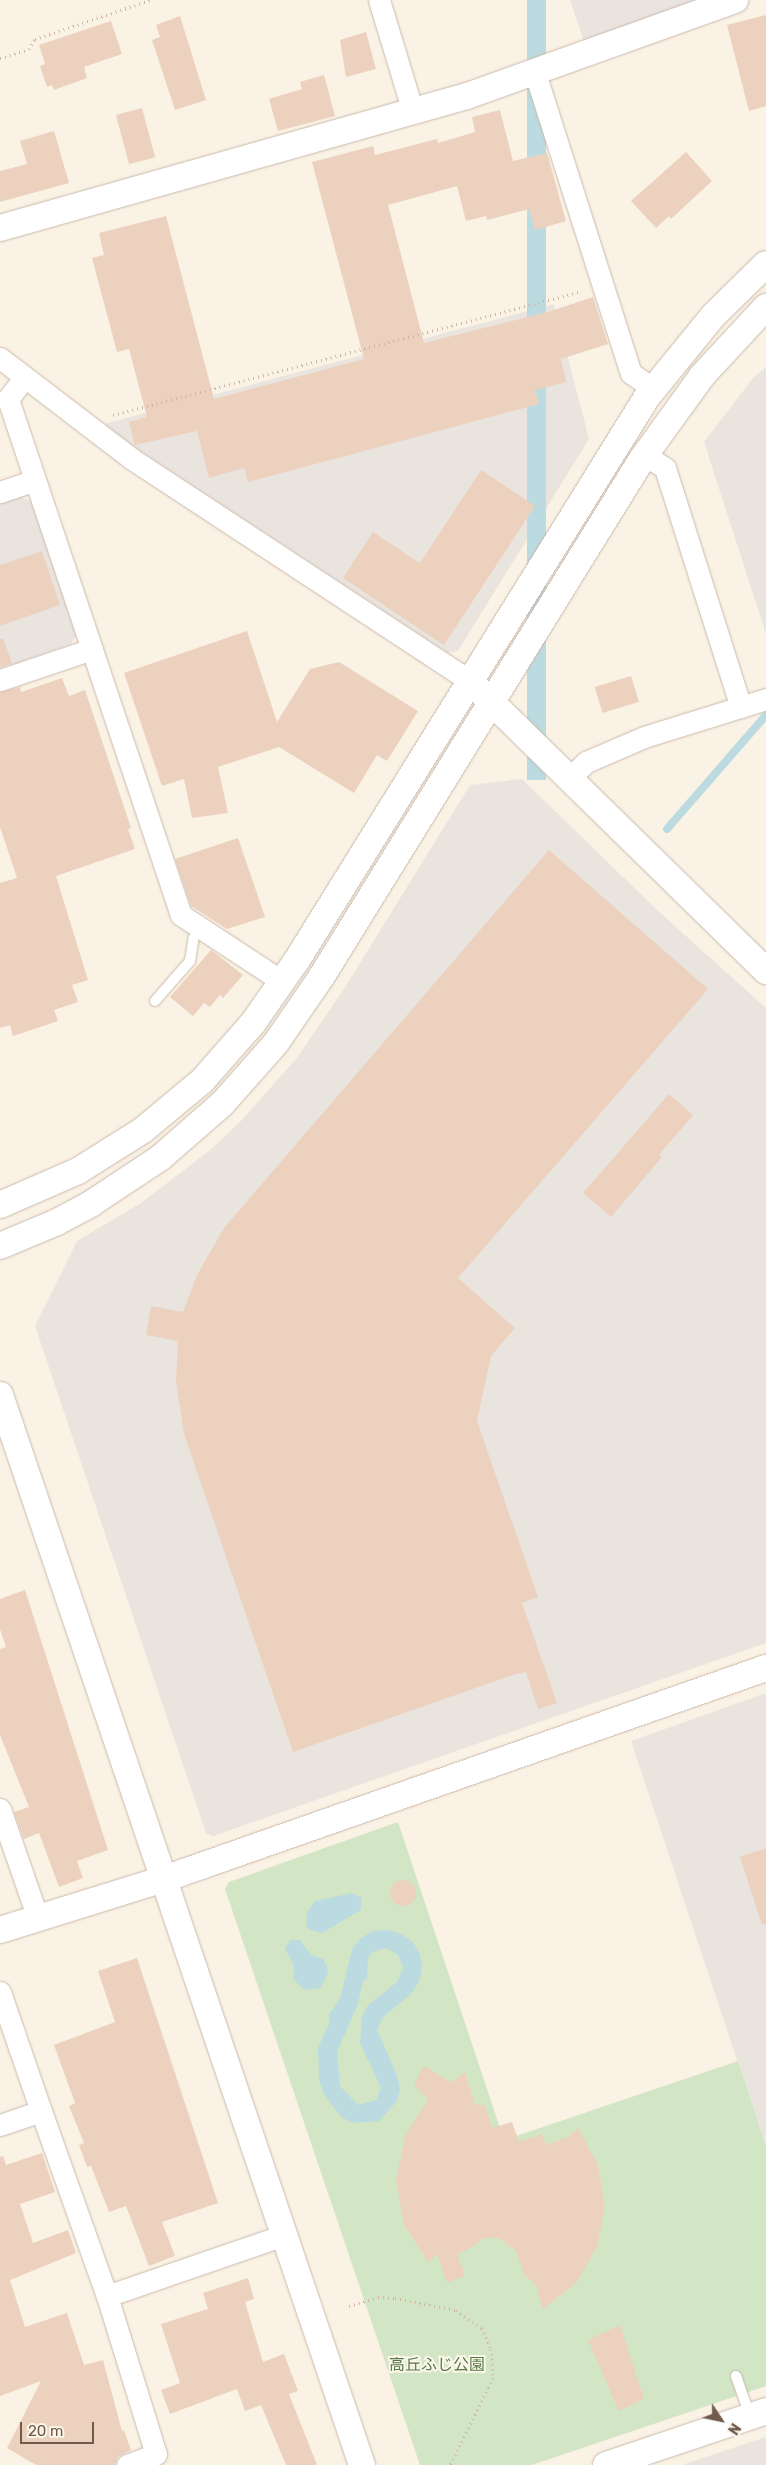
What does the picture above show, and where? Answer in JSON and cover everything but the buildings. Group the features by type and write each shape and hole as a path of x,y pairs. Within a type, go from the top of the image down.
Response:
{"street":[{"path":"379,0 413,112"},
{"path":"0,228 413,112 539,72 736,0"},
{"path":"539,72 631,373 648,389"},
{"path":"0,1206 86,1166 173,1106 228,1053 283,982 648,389 672,365 714,316 766,264"},
{"path":"0,1246 57,1222 127,1181 192,1132 250,1074 300,1010 652,444 683,400 736,337 766,307"},
{"path":"0,358 132,459 470,680 766,971"},
{"path":"25,377 8,399 181,915 283,982"},
{"path":"652,444 665,468 743,706"},
{"path":"0,492 36,480"},
{"path":"0,680 92,649"},
{"path":"570,778 586,762 644,737 766,699"},
{"path":"0,1395 362,2465"},
{"path":"0,1930 38,1920 164,1879 766,1668"},
{"path":"0,1809 38,1920"},
{"path":"0,1992 107,2296 156,2454 127,2465"},
{"path":"0,2124 41,2111"},
{"path":"107,2296 284,2235"},
{"path":"606,2465 758,2414"}],"lane":[{"path":"155,1002 190,961 194,937"},
{"path":"736,2376 758,2414"}],"path":[{"path":"0,58 29,49 35,39 150,0"},
{"path":"93,429 102,418 603,285"},
{"path":"349,2306 378,2297 395,2298 456,2310 482,2328 491,2349 490,2388 450,2465"}],"shaded area":[{"path":"570,0 698,0 584,42"},
{"path":"554,304 589,439 458,651 448,653 139,450 104,424"},
{"path":"766,367 766,634 704,442 753,378"},
{"path":"21,497 31,501 76,635 71,644 0,669 0,504"},
{"path":"522,779 656,909 766,1008 766,1643 213,1836 206,1833 35,1326 77,1241 141,1203 209,1151 240,1122 296,1059 344,989 470,785"},
{"path":"766,1693 766,2147 631,1741"},
{"path":"766,2437 766,2465 682,2465"}],"green space":[{"name":"高丘ふじ公園","path":"398,1822 504,2140 738,2061 766,2147 766,2386 532,2465 420,2465 225,1889 229,1882"}],"water":[{"path":"527,0 546,0 546,780 527,780"},
{"path":"352,1893 362,1898 361,1910 322,1933 310,1930 306,1925 307,1912 315,1901"},
{"path":"388,1930 401,1934 413,1942 420,1954 422,1968 419,1982 411,1994 383,2017 377,2030 397,2075 400,2089 397,2101 379,2121 353,2123 341,2117 324,2094 319,2079 318,2048 330,2021 328,2016 340,1999 352,1949 361,1938 373,1931","holes":["386,1948 398,1955 403,1968 397,1982 368,2005 362,2016 360,2043 381,2088 376,2100 358,2105 340,2086 337,2052 358,2004 363,1981 367,1978 368,1958 372,1952"]},
{"path":"290,1940 300,1940 311,1955 323,1959 327,1966 328,1974 320,1988 305,1990 293,1979 294,1965 285,1949"}],"pier":[{"path":"658,338 689,434 672,458 640,361"}],"waterway":[{"path":"667,829 766,715"}]}
